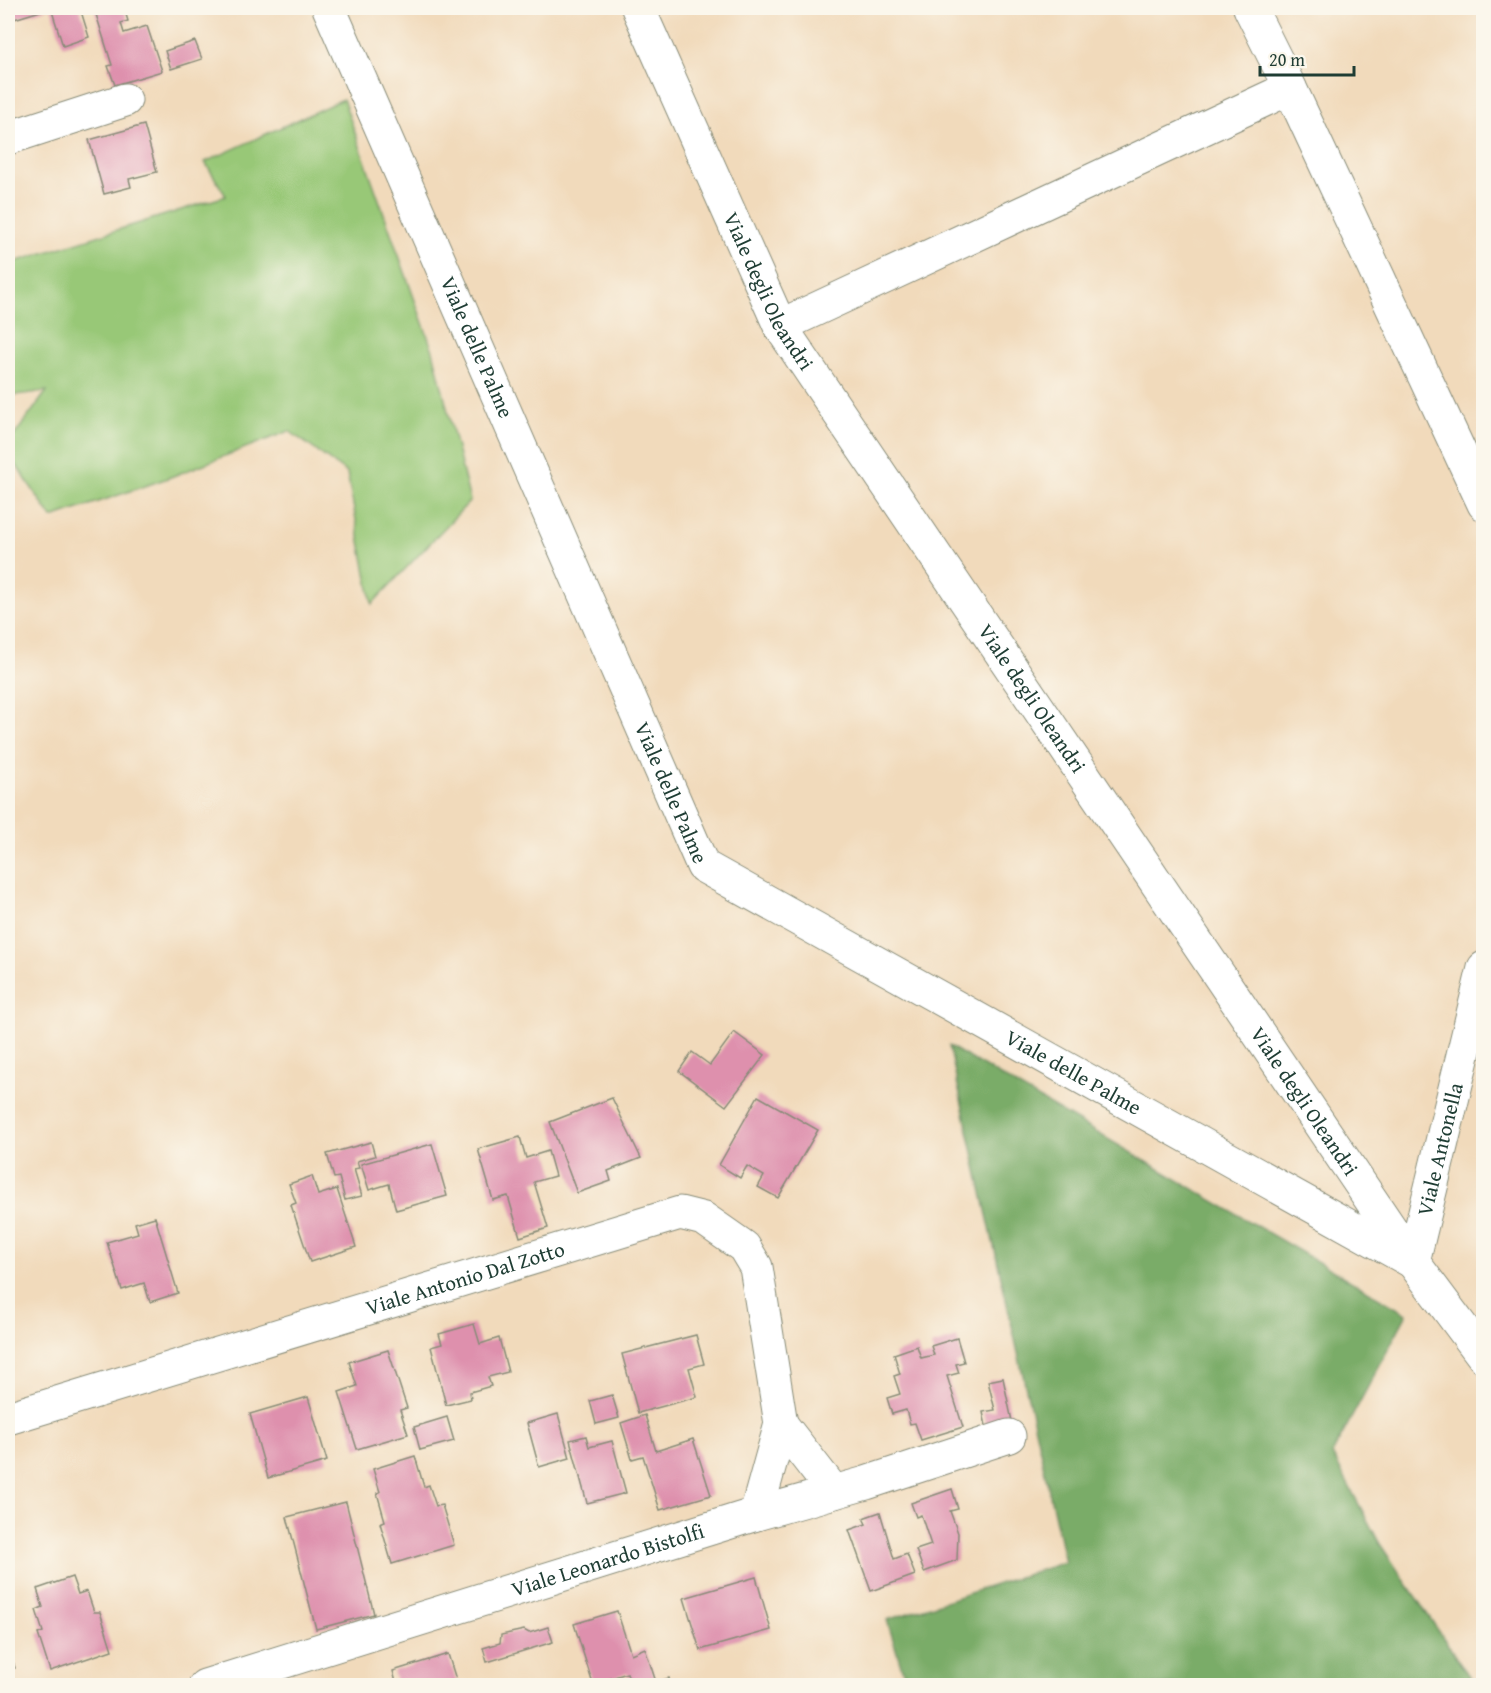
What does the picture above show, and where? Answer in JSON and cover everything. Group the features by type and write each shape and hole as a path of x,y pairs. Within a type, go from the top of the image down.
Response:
{"street":[{"name":"Viale delle Palme","path":"329,8 703,866 1413,1262"},
{"name":"Viale degli Oleandri","path":"638,8 780,326 1413,1262 1484,1357"},
{"path":"1250,8 1290,88 1484,504"},
{"path":"780,326 1290,88"},
{"path":"8,138 125,100"},
{"name":"Viale Antonella","path":"1413,1262 1484,968"},
{"name":"Viale Antonio Dal Zotto","path":"8,1418 680,1213 704,1219 744,1247 756,1267 781,1424 756,1515"},
{"name":"Viale Antonio Dal Zotto","path":"781,1424 834,1492"},
{"name":"Viale Leonardo Bistolfi","path":"205,1686 1009,1436"}],"green space":[{"path":"343,99 433,351 470,501 372,604 347,473 289,431 168,478 52,518 8,453 8,444 47,391 8,396 8,264 226,196 205,162"},
{"path":"949,1046 1407,1314 1332,1454 1380,1544 1475,1685 907,1685 887,1620 1065,1562"}],"building":[{"path":"8,8 50,8 11,20"},
{"path":"51,8 80,8 89,37 63,46"},
{"path":"94,8 124,8 128,21 121,23 124,33 147,26 162,71 115,85 108,66 112,65"},
{"path":"195,41 202,59 171,69 165,51"},
{"path":"144,125 157,172 129,179 131,187 104,194 89,140"},
{"path":"734,1032 765,1055 726,1106 679,1071 692,1052 710,1065"},
{"path":"758,1096 818,1130 778,1198 758,1187 764,1176 747,1166 740,1178 719,1165"},
{"path":"612,1098 641,1158 608,1171 611,1181 577,1193 550,1122"},
{"path":"520,1137 526,1158 548,1151 555,1176 534,1182 548,1228 520,1237 508,1196 493,1200 478,1149"},
{"path":"371,1142 375,1156 357,1161 359,1168 354,1169 362,1196 345,1200 339,1177 334,1178 327,1154"},
{"path":"432,1144 447,1196 396,1210 389,1184 369,1190 361,1164"},
{"path":"312,1176 318,1195 337,1189 356,1247 310,1262 291,1205 296,1203 289,1184"},
{"path":"155,1217 178,1293 150,1302 144,1283 122,1290 107,1242 138,1233 135,1223"},
{"path":"474,1324 480,1344 499,1338 508,1372 488,1377 491,1386 470,1392 471,1399 446,1405 431,1347 442,1344 439,1334"},
{"path":"696,1335 704,1364 689,1368 697,1397 638,1413 622,1354"},
{"path":"957,1338 964,1362 956,1364 959,1373 947,1376 963,1427 921,1440 915,1423 910,1424 906,1410 892,1414 887,1398 900,1394 894,1376 900,1374 894,1354 917,1346 921,1358 934,1355 931,1346"},
{"path":"388,1350 407,1408 400,1410 408,1434 357,1449 339,1392 357,1386 349,1362"},
{"path":"1003,1378 1013,1426 987,1431 983,1412 995,1410 988,1381"},
{"path":"612,1395 619,1418 596,1424 590,1401"},
{"path":"308,1397 327,1461 268,1478 250,1414"},
{"path":"558,1414 570,1458 539,1467 527,1423"},
{"path":"645,1415 656,1451 693,1439 711,1495 660,1510 643,1456 632,1459 621,1423"},
{"path":"447,1417 454,1441 420,1450 414,1427"},
{"path":"586,1436 589,1447 612,1441 626,1493 587,1503 570,1440"},
{"path":"415,1456 424,1487 429,1485 436,1506 442,1505 454,1545 392,1564 380,1523 385,1521 373,1469"},
{"path":"952,1489 958,1509 950,1511 958,1533 957,1560 924,1572 916,1550 931,1545 921,1515 916,1517 911,1503"},
{"path":"346,1502 374,1614 316,1629 287,1517"},
{"path":"880,1512 894,1559 907,1554 915,1575 871,1591 849,1530 866,1524 863,1518"},
{"path":"72,1577 78,1594 87,1591 94,1612 100,1612 112,1650 50,1671 38,1634 43,1632 36,1610 43,1607 37,1589"},
{"path":"756,1577 771,1630 700,1650 684,1598"},
{"path":"617,1611 631,1654 645,1648 656,1682 669,1678 671,1686 632,1686 627,1673 593,1684 574,1624"},
{"path":"548,1627 553,1642 487,1662 483,1648 500,1643 501,1635 524,1630 529,1633"},
{"path":"8,1645 15,1668 8,1670"},
{"path":"448,1654 458,1686 397,1686 393,1671"}]}
